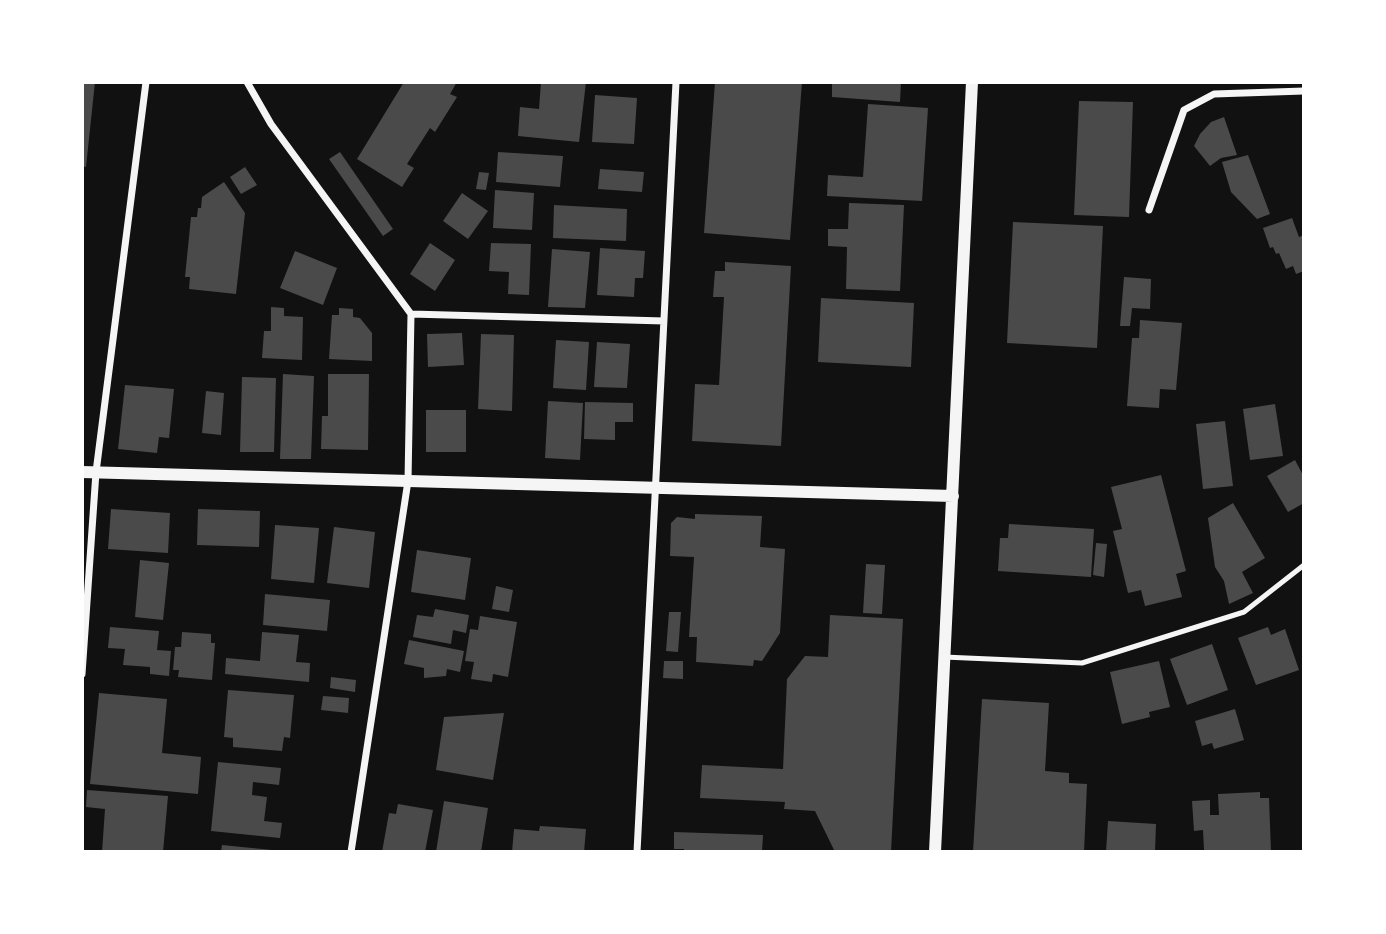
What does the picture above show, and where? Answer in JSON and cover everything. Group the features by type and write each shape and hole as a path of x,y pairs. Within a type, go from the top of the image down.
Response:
{"street":[{"path":"82,674 96,472 146,82"},
{"path":"247,82 271,124 411,314 408,481 351,852"},
{"path":"637,852 676,82"},
{"path":"935,852 972,82"},
{"path":"1149,210 1184,110 1214,94 1304,91"},
{"path":"411,314 664,321"},
{"path":"82,472 953,496"}],"lane":[{"path":"944,657 1082,663 1244,612 1304,565"}],"building":[{"path":"82,82 95,82 86,167 82,166"},
{"path":"404,82 457,82 450,94 457,97 435,132 430,128 407,164 414,168 402,187 357,159"},
{"path":"541,82 586,82 579,142 518,136 520,107 539,109"},
{"path":"715,82 802,82 790,240 704,233"},
{"path":"832,82 901,82 900,102 832,97"},
{"path":"595,95 637,98 634,144 592,142"},
{"path":"1079,101 1133,102 1129,217 1074,215"},
{"path":"868,104 928,108 922,201 827,196 828,175 863,177"},
{"path":"1224,117 1237,155 1221,158 1210,166 1194,146 1211,122"},
{"path":"340,152 393,229 383,236 329,159"},
{"path":"498,152 563,156 560,187 496,182"},
{"path":"1248,155 1270,214 1257,219 1231,192 1222,162"},
{"path":"245,167 257,185 241,194 230,177"},
{"path":"600,169 644,172 642,192 598,189"},
{"path":"479,172 489,173 486,190 476,189"},
{"path":"224,182 245,213 236,294 189,289 190,277 185,277 191,217 197,217 202,197"},
{"path":"495,190 534,193 532,230 493,228"},
{"path":"462,193 488,211 468,239 443,221"},
{"path":"849,203 904,205 900,291 846,289 847,247 828,246 828,229 848,229"},
{"path":"554,205 627,209 626,241 553,238"},
{"path":"1292,218 1299,237 1304,235 1304,271 1296,274 1293,266 1286,269 1279,253 1276,254 1273,247 1270,248 1263,228"},
{"path":"1013,222 1103,226 1097,348 1007,343"},
{"path":"430,243 455,260 435,291 410,274"},
{"path":"491,243 531,244 529,295 508,294 509,272 489,271"},
{"path":"600,248 645,251 643,278 635,278 634,297 597,295"},
{"path":"552,249 590,252 585,308 548,307"},
{"path":"295,251 337,268 323,305 280,288"},
{"path":"725,262 791,266 781,446 692,441 695,384 719,385 724,297 713,297 715,271 725,271"},
{"path":"1124,277 1151,279 1150,309 1132,308 1130,326 1120,326"},
{"path":"821,298 914,303 911,367 818,362"},
{"path":"271,307 284,308 284,316 303,317 302,360 262,358 264,331 271,331"},
{"path":"339,308 353,309 353,317 360,318 372,333 372,361 329,359 332,315 339,315"},
{"path":"1140,320 1182,323 1176,390 1160,389 1159,408 1127,406 1132,338 1139,338"},
{"path":"462,333 464,365 428,367 427,334"},
{"path":"481,334 514,335 512,411 478,409"},
{"path":"556,340 589,342 586,390 553,388"},
{"path":"597,342 630,344 627,388 594,387"},
{"path":"283,374 314,376 311,459 280,459"},
{"path":"328,374 369,374 368,450 321,449 322,416 328,416"},
{"path":"242,377 276,378 274,452 240,452"},
{"path":"125,385 174,389 169,438 159,437 157,453 118,449"},
{"path":"206,391 224,393 221,435 202,433"},
{"path":"548,401 583,403 580,460 545,458"},
{"path":"585,402 633,403 633,422 615,422 615,440 584,439"},
{"path":"1275,404 1283,456 1250,460 1243,409"},
{"path":"426,410 466,410 466,452 426,452"},
{"path":"1225,421 1233,486 1203,489 1196,424"},
{"path":"1295,460 1304,477 1304,503 1288,512 1267,476"},
{"path":"1161,475 1186,571 1176,574 1182,597 1145,606 1141,590 1128,593 1113,531 1122,529 1111,487"},
{"path":"1233,503 1265,558 1242,572 1253,593 1229,604 1224,581 1215,567 1208,518"},
{"path":"111,509 170,513 168,553 108,549"},
{"path":"198,509 260,511 259,547 197,545"},
{"path":"695,514 762,516 760,547 785,549 780,633 762,661 754,660 753,666 696,662 697,637 689,637 694,557 670,556 671,523 677,517 695,519"},
{"path":"1009,524 1094,529 1091,577 998,571 1000,538 1008,538"},
{"path":"275,525 319,528 314,583 271,579"},
{"path":"334,527 375,532 369,588 327,583"},
{"path":"1096,543 1107,544 1104,577 1093,575"},
{"path":"417,550 471,558 465,600 411,592"},
{"path":"140,560 169,563 163,620 135,617"},
{"path":"866,564 885,565 882,614 863,613"},
{"path":"496,586 513,590 509,612 492,609"},
{"path":"265,594 330,600 327,631 263,625"},
{"path":"435,609 469,615 466,633 453,630 451,644 413,637 417,615 433,617"},
{"path":"669,612 681,612 678,652 666,651"},
{"path":"830,615 903,619 891,852 835,852 815,811 784,809 785,802 700,798 702,765 783,769 787,679 805,656 828,657"},
{"path":"480,616 517,622 508,677 493,674 492,682 471,679 474,662 465,661 470,629 478,630"},
{"path":"110,627 159,631 157,650 171,651 169,676 150,674 150,667 123,665 125,649 108,648"},
{"path":"1268,627 1271,635 1285,629 1299,670 1256,685 1238,638"},
{"path":"182,632 211,634 211,643 215,643 212,680 178,677 179,670 173,670 175,647 181,647"},
{"path":"262,632 299,635 296,662 310,663 309,682 225,674 226,658 260,661"},
{"path":"409,640 464,651 460,672 447,669 446,676 424,678 424,668 404,664"},
{"path":"1212,644 1228,690 1187,705 1170,659"},
{"path":"664,661 683,661 683,679 663,678"},
{"path":"1159,661 1170,707 1149,712 1150,717 1122,724 1110,672"},
{"path":"331,677 356,680 355,692 330,688"},
{"path":"228,690 294,695 290,738 284,737 282,751 233,747 233,738 224,737"},
{"path":"99,693 167,699 162,753 201,757 198,794 90,784"},
{"path":"323,696 349,698 348,713 321,710"},
{"path":"982,699 1049,703 1045,771 1069,773 1069,783 1087,784 1084,852 973,852"},
{"path":"1235,709 1244,740 1214,749 1212,743 1202,746 1195,721"},
{"path":"504,713 493,780 436,770 444,717"},
{"path":"218,762 281,768 279,785 253,782 252,795 267,797 264,821 282,823 280,838 211,831"},
{"path":"87,790 168,796 163,852 102,852 105,809 86,807"},
{"path":"1260,792 1260,798 1269,798 1271,852 1204,850 1203,830 1194,831 1192,801 1210,800 1210,815 1219,815 1218,794"},
{"path":"444,801 488,808 481,852 436,852"},
{"path":"398,804 433,810 425,852 382,852 389,813 396,814"},
{"path":"1108,821 1156,824 1155,852 1106,852"},
{"path":"540,826 586,829 584,852 512,852 514,829 539,831"},
{"path":"674,832 763,835 762,852 684,852 684,849 674,849"},
{"path":"222,845 272,850 272,852 221,852"}]}
